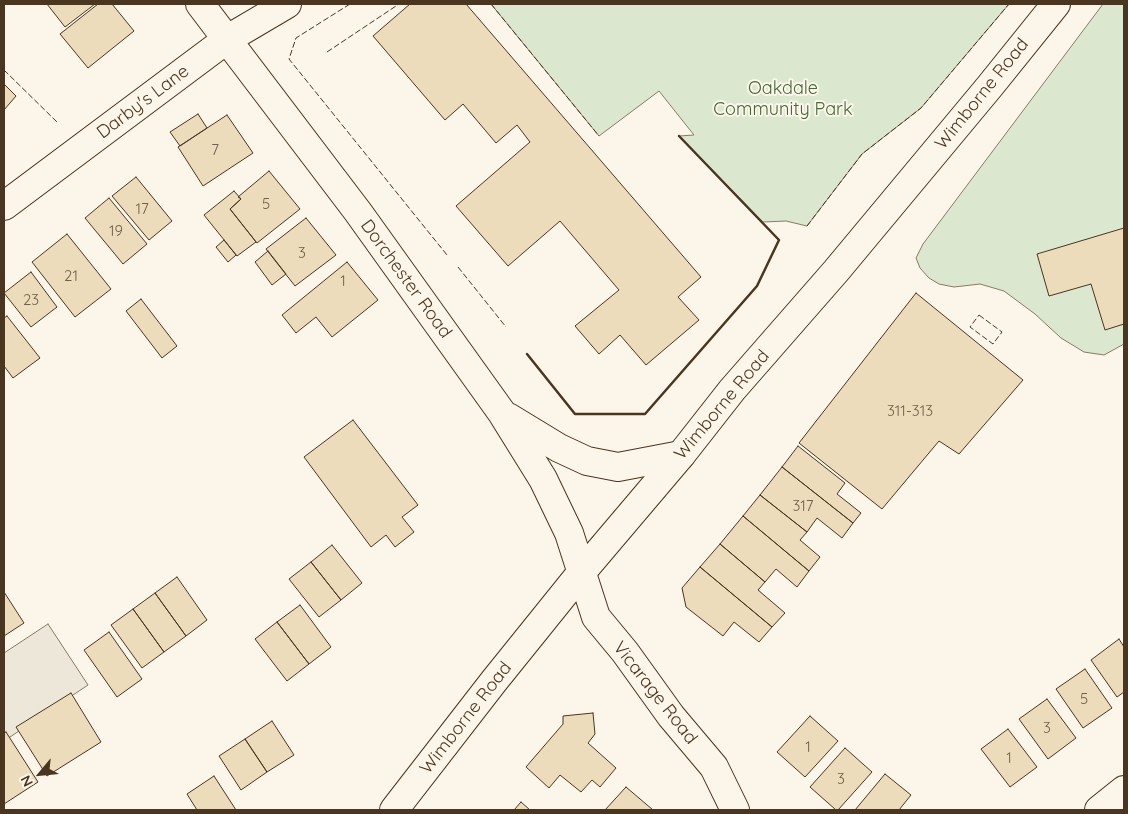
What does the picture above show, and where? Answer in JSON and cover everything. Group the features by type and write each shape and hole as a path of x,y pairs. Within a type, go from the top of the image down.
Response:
{"main road":[{"name":"Dorchester Road","path":"200,4 358,212 502,413 543,479 569,533 581,574"},
{"name":"Darby's Lane","path":"4,206 226,40 288,4"},
{"name":"Wimborne Road","path":"394,810 494,681 681,455 732,390 836,271 1056,4"},
{"path":"502,413 559,448 588,461 618,467 681,455"},
{"name":"Vicarage Road","path":"581,574 596,617 625,652 671,716 714,767 735,810"},
{"path":"1099,810 1124,790"}],"green space":[{"name":"Oakdale Community Park","path":"491,4 1009,4 921,108 862,154 807,226 786,221 763,222 679,136 694,135 659,91 599,136"},
{"path":"1103,4 1124,4 1124,344 1104,355 1084,352 1061,338 1035,314 1004,291 980,284 954,287 939,284 929,278 920,268 916,258 923,244"}],"shaded area":[{"path":"48,624 88,685 4,741 4,653"}],"building":[{"path":"47,4 95,4 65,27"},
{"path":"98,4 112,4 134,31 88,68 60,34"},
{"path":"410,4 466,4 701,277 678,297 699,320 646,365 620,335 599,354 575,326 619,290 560,221 508,266 456,206 530,142 517,125 496,143 463,104 445,120 373,36"},
{"path":"4,84 16,96 4,110"},
{"path":"198,114 207,128 180,146 170,132"},
{"path":"227,115 253,153 203,186 178,147"},
{"path":"269,171 300,209 257,243 230,209 241,199 238,197"},
{"path":"136,177 172,221 149,240 112,196"},
{"path":"234,191 241,199 230,209 256,242 237,256 204,215"},
{"path":"109,198 147,244 123,264 85,218"},
{"path":"306,218 336,255 295,286 266,249"},
{"path":"1124,228 1124,324 1105,330 1091,284 1049,296 1037,254"},
{"path":"67,234 111,289 75,317 32,262"},
{"path":"224,240 236,255 228,262 216,247"},
{"path":"268,251 286,274 272,285 255,262"},
{"path":"347,262 378,300 332,337 316,317 296,333 282,315"},
{"path":"31,272 57,307 31,327 4,293"},
{"path":"916,293 1023,380 959,454 939,441 882,509 799,443"},
{"path":"141,299 177,346 162,358 126,311"},
{"path":"7,316 40,358 13,378 4,366 4,318"},
{"path":"353,420 418,505 402,517 414,532 395,547 386,535 371,547 304,457"},
{"path":"798,446 845,483 837,494 861,513 853,523 782,467"},
{"path":"782,467 853,523 842,538 817,518 807,532 760,495"},
{"path":"760,495 807,532 800,540 820,557 809,571 743,516"},
{"path":"743,516 809,571 797,587 776,569 765,582 720,544"},
{"path":"720,544 765,582 758,590 785,613 772,627 700,567"},
{"path":"332,545 362,583 341,600 311,562"},
{"path":"311,562 341,600 319,617 289,579"},
{"path":"700,567 772,627 759,642 734,622 723,636 686,607 682,588"},
{"path":"177,577 207,620 186,636 155,593"},
{"path":"4,592 24,623 4,636"},
{"path":"155,593 186,636 164,652 133,609"},
{"path":"300,605 331,647 309,664 277,622"},
{"path":"133,609 164,652 142,668 111,625"},
{"path":"277,622 309,664 287,681 255,639"},
{"path":"109,632 142,679 117,697 84,650"},
{"path":"1119,639 1124,647 1124,692 1117,697 1091,660"},
{"path":"1085,669 1112,708 1083,728 1056,689"},
{"path":"71,693 101,742 47,776 16,727"},
{"path":"1047,699 1076,738 1048,759 1019,719"},
{"path":"593,713 595,734 588,743 616,768 600,787 592,780 581,792 560,775 549,788 526,767 563,724 563,716"},
{"path":"810,716 838,741 805,777 777,752"},
{"path":"272,721 294,755 267,772 245,739"},
{"path":"1008,729 1037,767 1010,787 981,749"},
{"path":"6,732 38,782 4,804 4,733"},
{"path":"245,739 267,772 241,790 219,756"},
{"path":"845,748 872,772 836,810 810,787"},
{"path":"885,774 911,795 899,810 855,810"},
{"path":"214,776 236,810 197,810 187,794"},
{"path":"626,787 653,810 605,810"},
{"path":"521,802 530,810 514,810"}],"fence":[{"path":"350,4 296,38 289,59 447,255"},
{"path":"327,52 399,4"},
{"path":"491,4 599,136"},
{"path":"807,226 862,154 921,108 1009,4"},
{"path":"4,70 57,122"},
{"path":"458,267 506,327"},
{"path":"979,315 1002,332 993,344 970,327 979,315"}],"wall":[{"path":"527,354 575,414 645,414 757,286 779,240 679,136"}]}
